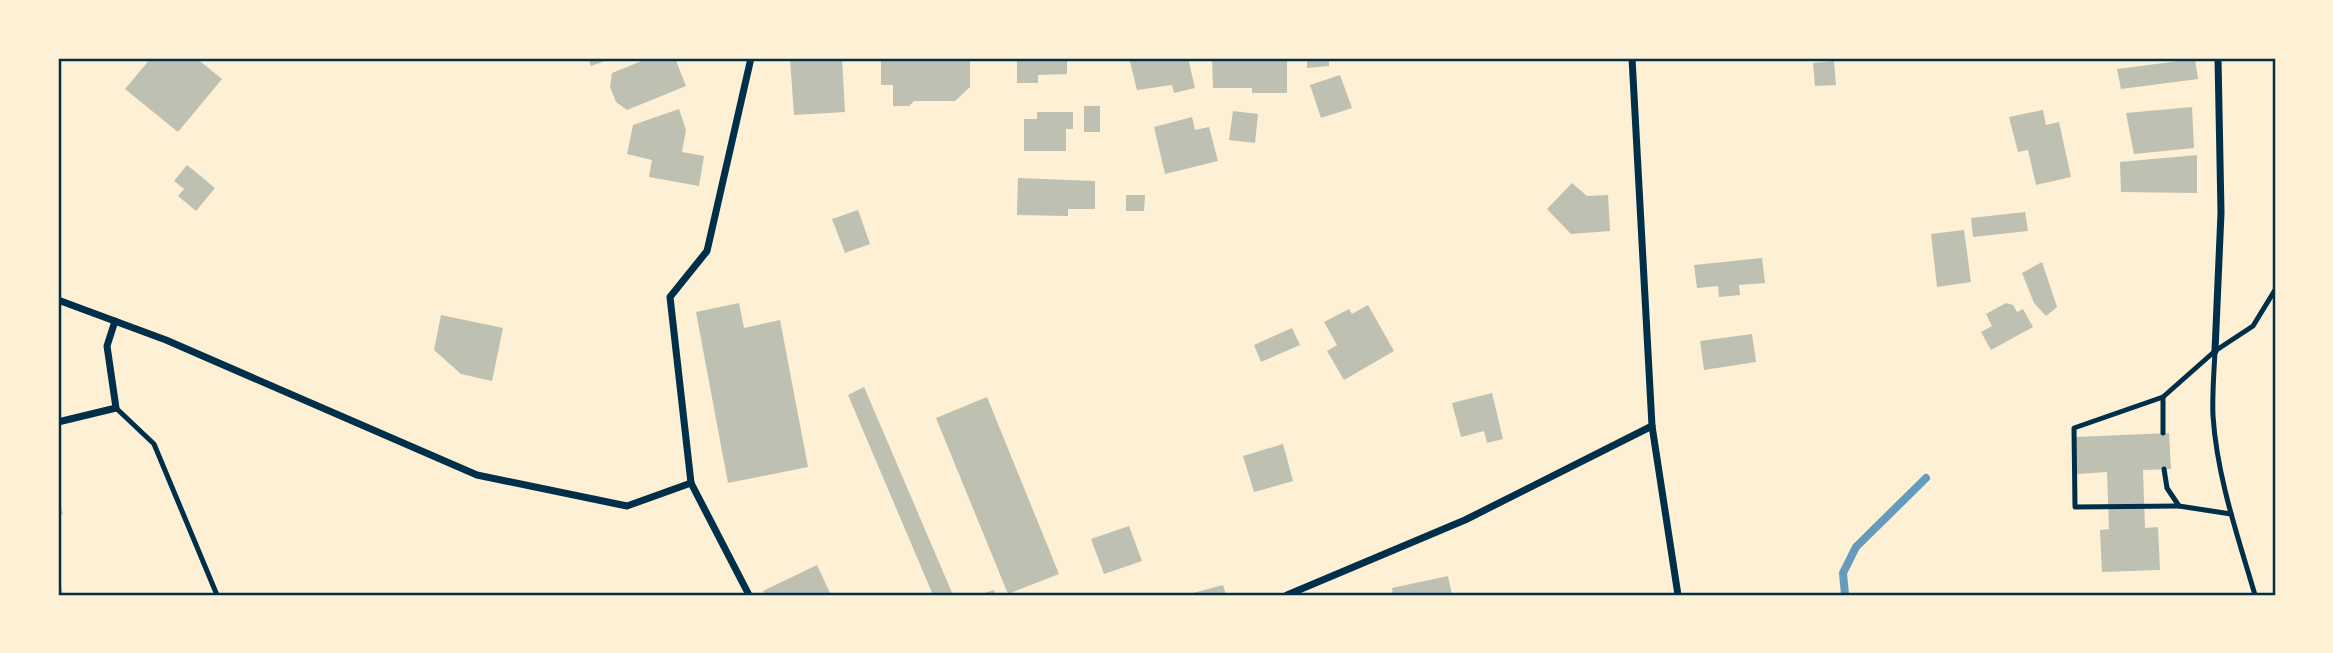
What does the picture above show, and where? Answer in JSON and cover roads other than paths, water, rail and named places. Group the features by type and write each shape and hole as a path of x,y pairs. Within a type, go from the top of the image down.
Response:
{"street":[{"path":"749,595 691,483 670,297 707,251 751,58"},
{"path":"1632,58 1652,426 1678,595"},
{"path":"2215,351 2221,213 2218,58"},
{"path":"58,300 116,321 477,475 626,506 691,483"},
{"path":"58,422 116,408 107,346 116,321"},
{"path":"1287,595 1465,520 1652,426"}],"lane":[{"path":"2231,514 2179,506 2075,507 2074,428 2163,397 2215,351 2253,326 2275,290"},
{"path":"2215,351 2213,417 2231,514 2255,595"},
{"path":"2163,397 2163,433"},
{"path":"116,408 154,444 218,595"},
{"path":"2164,469 2167,488 2179,506"}],"waterway":[{"path":"1845,595 1843,573 1856,547 1926,478"}]}
